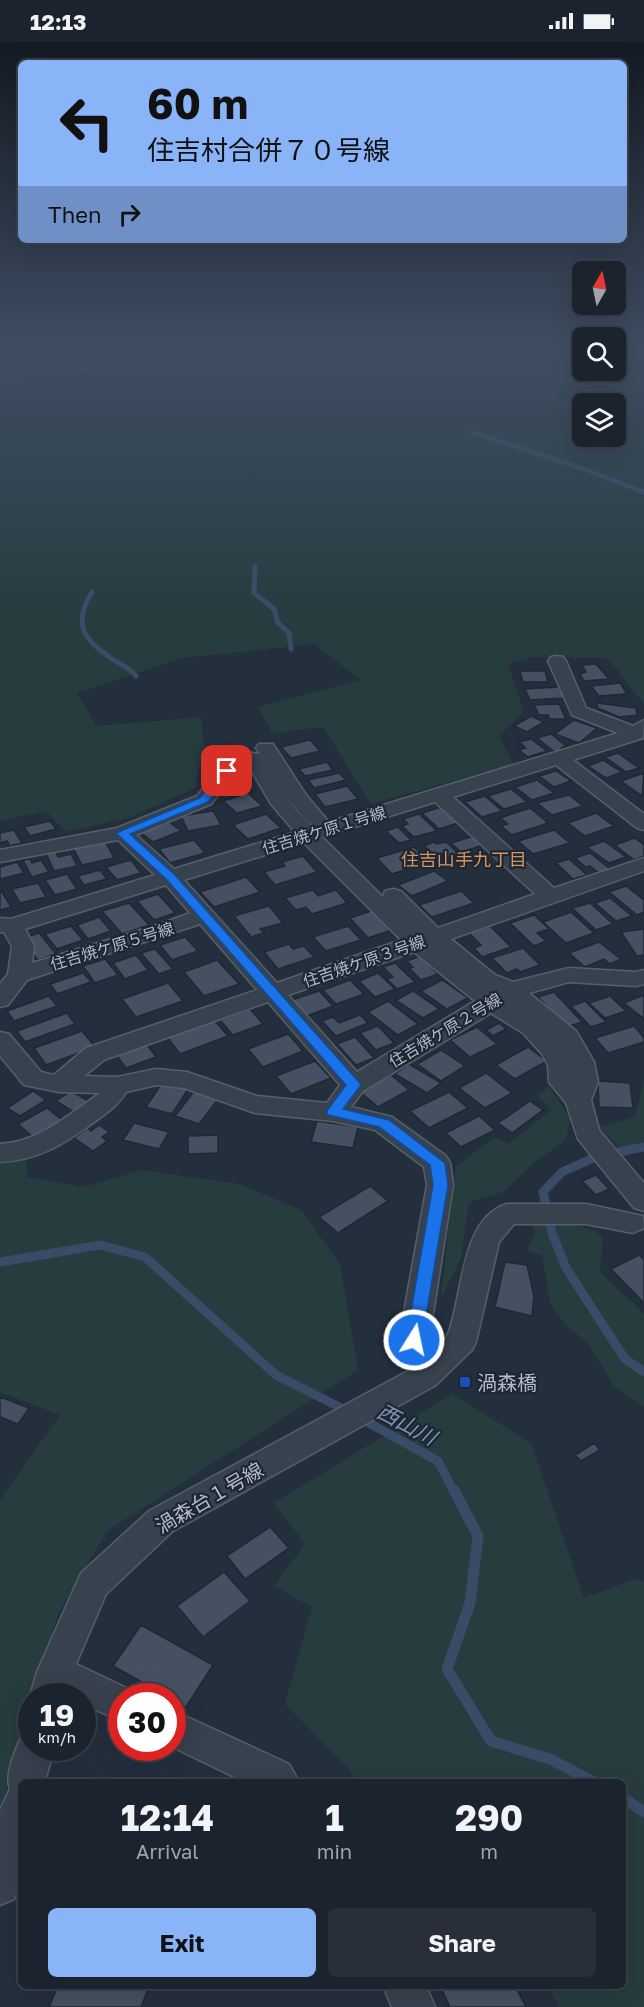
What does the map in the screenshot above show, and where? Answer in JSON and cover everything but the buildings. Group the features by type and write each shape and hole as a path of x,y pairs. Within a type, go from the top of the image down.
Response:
{"street":[{"name":"住吉焼ケ原１号線","path":"557,661 578,711 640,730"},
{"name":"住吉焼ケ原１号線","path":"6,926 317,833 559,758 640,730"},
{"path":"266,748 317,833"},
{"path":"0,856 122,833 204,800 239,757 253,758 278,800 317,833 426,940 501,996 552,1050 560,1065 562,1082 578,1100 587,1133 639,1209"},
{"path":"559,758 644,824"},
{"path":"439,795 551,897"},
{"path":"122,833 171,878 271,994 354,1085"},
{"name":"住吉焼ケ原３号線","path":"59,1084 95,1054 644,864"},
{"name":"住吉焼ケ原５号線","path":"19,975 168,930 204,915"},
{"path":"0,1000 19,975 23,946 6,926"},
{"name":"住吉焼ケ原２号線","path":"333,1112 354,1085 501,996 569,975 636,979 644,977"},
{"path":"0,1040 33,1079 59,1084 117,1085 156,1077 187,1080 255,1104 333,1112 383,1124 437,1163 440,1185 414,1340 418,1380"},
{"path":"0,1153 20,1152 49,1141 109,1099 117,1085"},
{"name":"渦森台１号線","path":"51,1683 93,1584 161,1521 418,1380 462,1342 486,1238 507,1214 586,1214 639,1209"},
{"path":"186,1735 277,1779"},
{"path":"27,1779 32,1761"},
{"path":"0,1885 18,1815"},
{"path":"405,1989 414,2007"}],"green space":[{"path":"0,441 572,441 572,447 626,447 626,441 644,441 644,704 608,658 533,657 508,664 524,712 499,736 513,764 371,804 323,727 272,733 258,707 361,680 314,644 183,658 77,693 97,726 201,717 204,747 195,788 128,818 66,832 46,811 0,821"},
{"path":"644,1080 644,1151 621,1149 599,1127 635,1117"},
{"path":"549,1086 570,1119 566,1140 533,1163 503,1192 469,1202 461,1258 441,1298 456,1166 495,1137 508,1144 552,1110 537,1096"},
{"path":"26,1156 27,1177 84,1187 141,1170 239,1184 301,1210 340,1264 358,1370 107,1531 58,1614 38,1683 18,1683 18,1751 0,1813 0,1500 60,1415 0,1392 0,1157"},
{"path":"566,1222 597,1232 603,1239 600,1272 644,1314 644,1407 614,1386 587,1342 569,1328 555,1312 550,1303 542,1255 527,1251 535,1231 531,1224"},
{"path":"452,1394 531,1443 584,1598 638,1578 644,1583 644,2007 559,2007 549,1989 626,1989 626,1779 355,1779 349,1769 285,1704 312,1607 274,1586 305,1544 274,1503"}],"waterway":[{"path":"498,441 644,492"},
{"path":"255,567 254,593 274,609 278,623 289,633 291,649"},
{"path":"92,592 86,604 82,624 89,640 136,676"},
{"path":"644,1147 598,1156 562,1172 543,1192 552,1233 566,1268 625,1359 644,1372"},
{"name":"西山川","path":"0,1262 100,1245 145,1257 276,1375 347,1411"},
{"name":"西山川","path":"360,1418 438,1461 454,1492"},
{"name":"西山川","path":"454,1490 478,1536 470,1603 447,1669 491,1741 550,1759 588,1779"},
{"name":"西山川","path":"626,1800 644,1812"}],"place":[{"name":"渦森橋","path":"465,1382"}],"district":[{"name":"住吉山手九丁目","path":"464,859"}],"route":[{"path":"227,771 204,800 122,833 171,878 271,994 354,1085 333,1112 383,1124 437,1163 440,1185 414,1340"}]}
